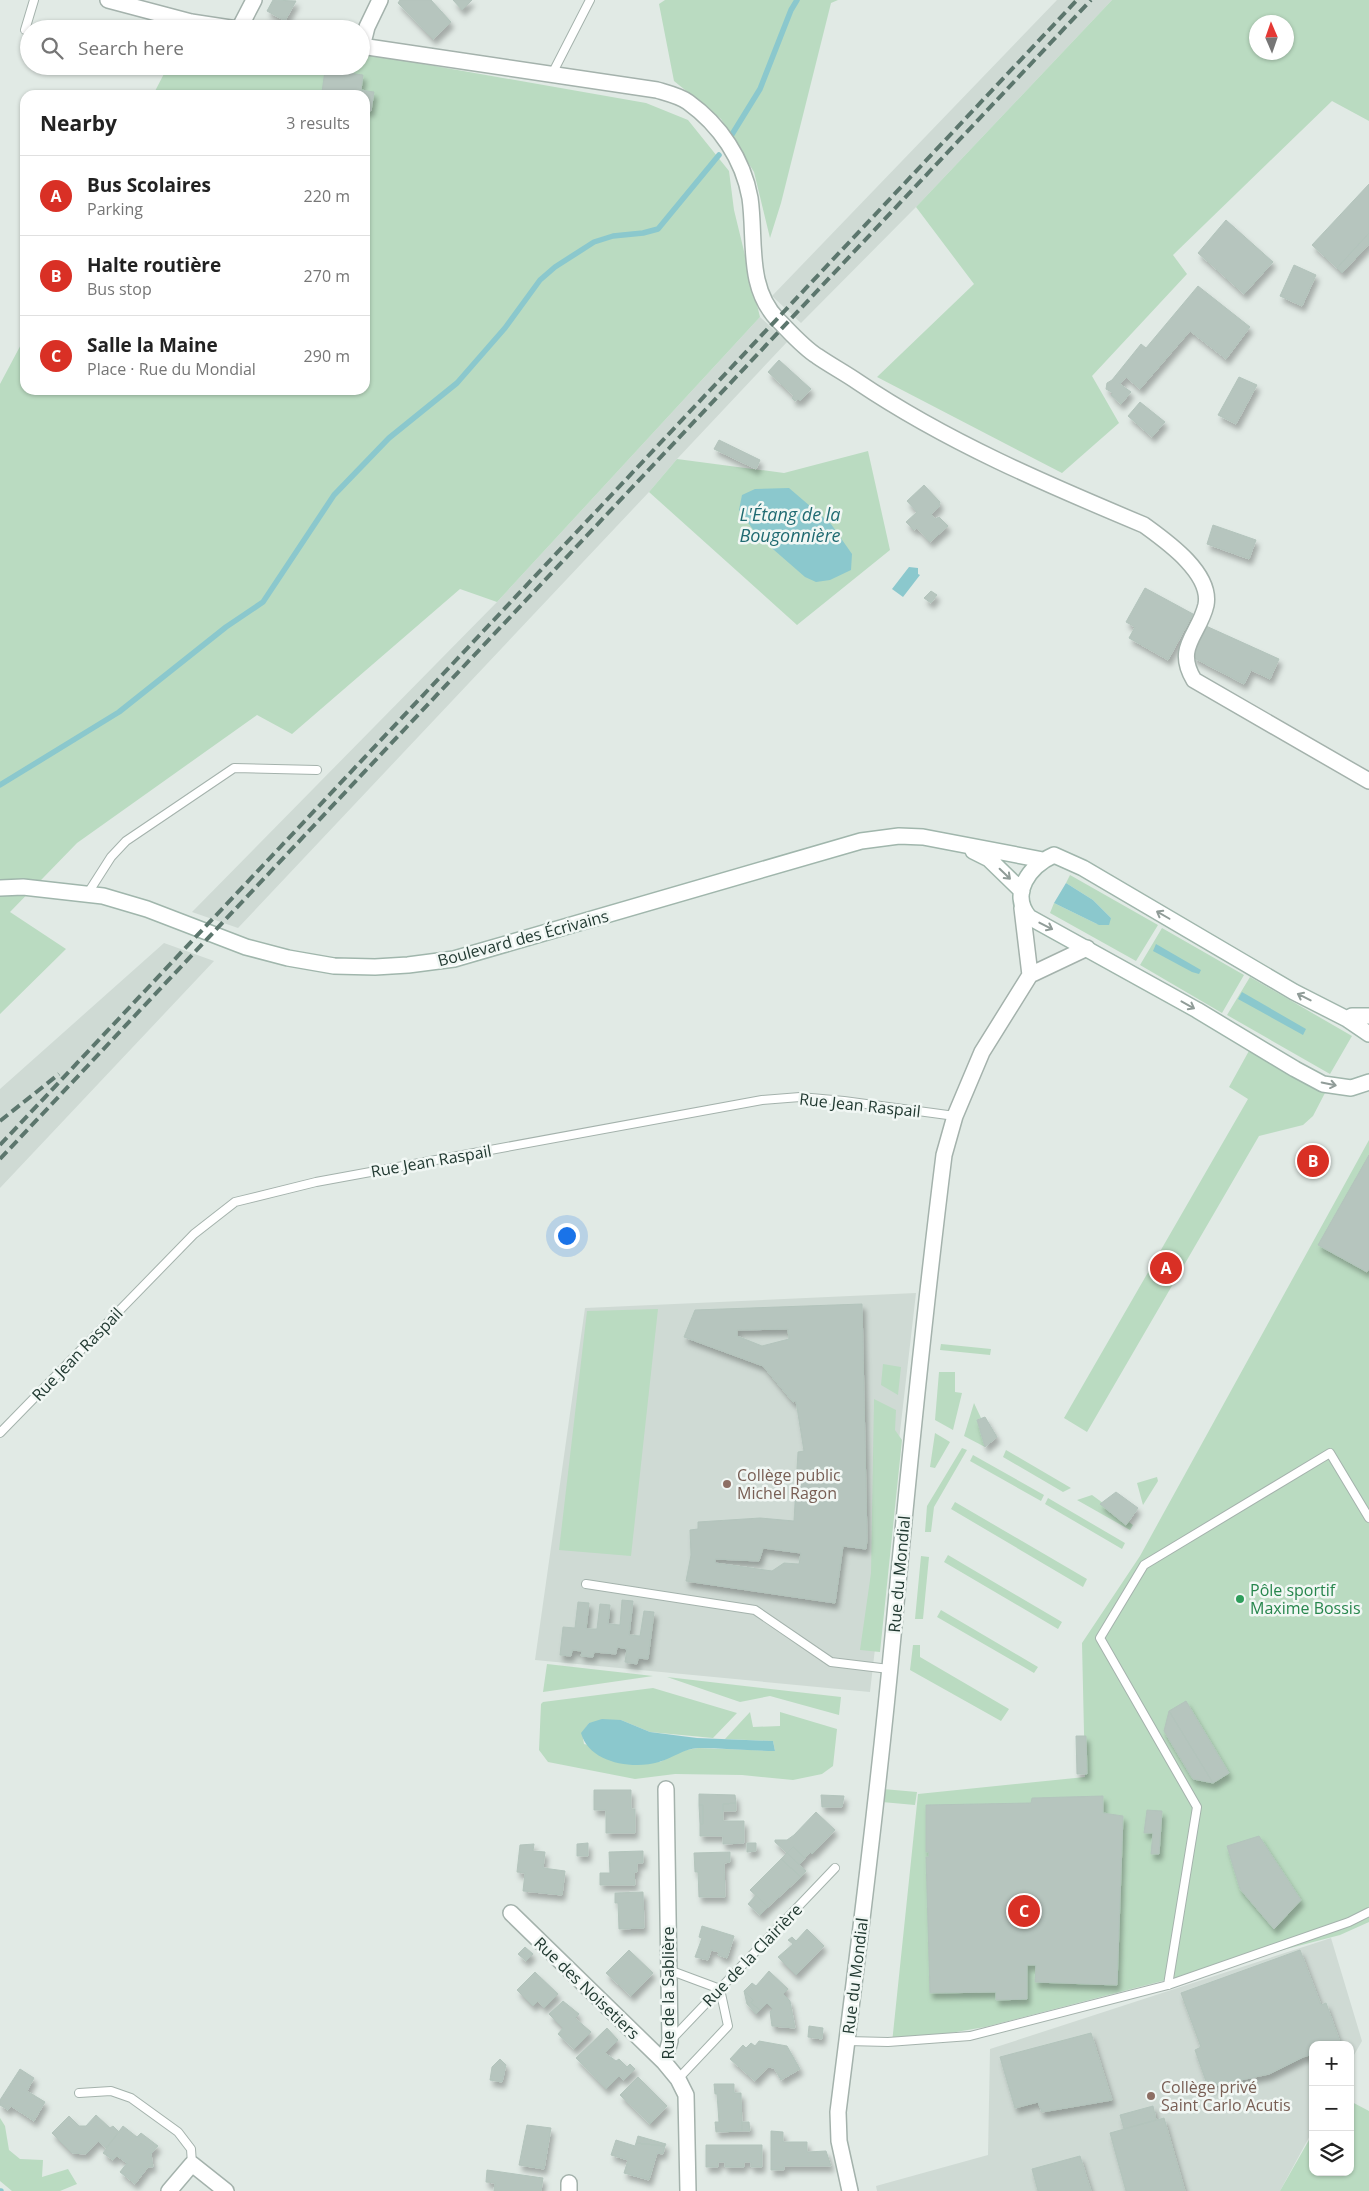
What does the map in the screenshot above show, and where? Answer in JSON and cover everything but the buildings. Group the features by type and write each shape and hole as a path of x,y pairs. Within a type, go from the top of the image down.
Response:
{"street":[{"path":"108,0 183,20"},
{"path":"243,20 254,0"},
{"path":"370,21 380,0"},
{"path":"370,48 657,90 687,101 707,118 725,138 739,161 750,199 754,261 760,294 777,319 815,355 930,427 997,461 1144,525 1160,536 1194,568 1205,592 1206,604 1187,649 1185,659 1188,671 1194,680 1369,781"},
{"name":"Boulevard des Écrivains","path":"0,888 23,887 88,893 147,909 246,947 288,958 334,966 375,967 454,960 861,841 898,836 923,837 956,843"},
{"path":"956,843 1043,860"},
{"path":"956,843 989,859 1022,890"},
{"path":"1087,948 1030,975 1022,908 1022,890 1027,875 1043,860 1054,856 1083,868 1294,992 1347,1019 1369,1034"},
{"path":"1022,908 1029,917 1087,948 1324,1084 1351,1088 1369,1082"},
{"name":"Rue du Mondial","path":"850,2191 839,2141 838,2122 889,1669 910,1443 944,1155 955,1116 982,1052 1030,975"},
{"path":"1347,1019 1352,1016 1369,1016"},
{"name":"Rue de la Sablière","path":"666,1789 670,2041 664,2062 678,2079 686,2095 688,2191"},
{"name":"Rue des Noisetiers","path":"511,1914 664,2062"},
{"path":"169,2191 192,2164 226,2191"}],"lane":[{"path":"28,20 34,0"},
{"path":"552,74 590,0"},
{"path":"88,893 111,857 126,841 234,768 317,770"},
{"name":"Rue Jean Raspail","path":"0,1433 194,1234 235,1202 316,1182 762,1100 800,1098 844,1101 955,1116"},
{"path":"1168,1985 1197,1807 1100,1638 1144,1565 1330,1453 1369,1518"},
{"path":"586,1584 755,1610 831,1662 889,1669"},
{"name":"Rue de la Clairière","path":"670,2041 835,1868"},
{"path":"847,2041 888,2042 970,2036 1168,1985 1349,1922 1369,1912"},
{"path":"668,1970 720,1989 728,2026 678,2079"},
{"path":"79,2093 111,2091 131,2098 178,2132 191,2149 192,2164"}],"shaded area":[{"path":"1057,0 1112,0 916,207 801,323 772,296"},
{"path":"760,317 787,342 677,459 649,492 238,928 192,912 497,602"},
{"path":"164,943 214,961 0,1188 0,1089"},
{"name":"Collège public Michel Ragon","path":"916,1293 870,1692 535,1660 585,1308"},
{"name":"Collège privé Saint Carlo Acutis","path":"1331,1938 1362,2041 1354,2055 1354,2041 1309,2041 1309,2137 1280,2191 877,2191 876,2186 988,2155 990,2049"}],"green space":[{"path":"665,0 838,0 831,3 781,203 770,238 754,172 721,119 674,81 659,4"},
{"path":"1112,0 1369,0 1369,121 1332,101 1173,255 1187,274 1092,376 1119,423 1062,473 877,377 974,284 916,207"},
{"path":"370,55 646,103 688,120 729,171 734,210 760,317 497,602 460,589 292,734 257,715 77,843 10,912 66,949 0,1014 0,384 20,346 20,395 370,395 370,90 156,90 163,75 370,75"},
{"path":"868,451 890,550 797,625 649,492 677,459 784,473"},
{"path":"1070,875 1158,925 1136,961 1050,913 1054,903 1097,924 1111,918 1093,900 1066,883"},
{"path":"1162,928 1244,975 1222,1013 1140,965"},
{"path":"1250,977 1352,1036 1330,1074 1227,1015"},
{"path":"1250,1049 1326,1091 1313,1116 1303,1125 1259,1136 1087,1432 1064,1418 1248,1099 1229,1087"},
{"name":"Pôle sportif Maxime Bossis","path":"1369,1140 1369,1922 1340,1935 985,2027 892,2043 918,1794 1085,1777 1082,1643 1140,1556"},
{"path":"658,1309 631,1556 559,1550 587,1311"},
{"path":"941,1344 991,1349 990,1355 940,1350"},
{"path":"883,1364 901,1367 898,1395 881,1385"},
{"path":"939,1372 955,1372 955,1392 962,1393 953,1430 935,1420"},
{"path":"874,1399 896,1410 895,1430 902,1440 880,1652 860,1650 871,1573"},
{"path":"974,1403 981,1418 977,1420 985,1447 964,1436"},
{"path":"935,1433 950,1442 935,1468 930,1467"},
{"path":"962,1448 967,1450 934,1507 931,1532 925,1532 927,1506"},
{"path":"1006,1450 1071,1488 1063,1492 1003,1457"},
{"path":"973,1455 1044,1495 1041,1501 970,1461"},
{"path":"1157,1477 1158,1481 1143,1505 1137,1483"},
{"path":"1092,1495 1133,1525 1130,1530 1077,1500"},
{"path":"1048,1498 1125,1543 1122,1549 1045,1504"},
{"path":"955,1502 1087,1579 1083,1587 951,1509"},
{"path":"948,1555 1062,1622 1058,1629 944,1562"},
{"path":"921,1556 929,1557 923,1619 915,1619"},
{"path":"941,1610 1038,1667 1034,1673 937,1617"},
{"path":"913,1645 920,1645 920,1657 1009,1709 1001,1721 910,1670"},
{"path":"547,1664 653,1676 543,1692"},
{"path":"667,1677 841,1697 839,1715 770,1696 740,1702"},
{"path":"653,1688 737,1713 713,1738 650,1732 621,1720 589,1723 582,1733 584,1744 660,1762 681,1751 698,1748 775,1751 773,1741 725,1739 750,1712 753,1727 780,1726 780,1712 837,1729 833,1766 822,1774 793,1780 742,1775 675,1774 635,1779 548,1762 539,1750 541,1704 543,1702"},
{"path":"883,1789 917,1792 915,1805 882,1802"},
{"path":"1354,2103 1369,2111 1369,2191 1280,2191 1309,2140 1309,2176 1354,2176"},
{"path":"0,2118 5,2126 9,2150 20,2159 43,2160 42,2177 68,2169 77,2184 60,2191 12,2191 0,2181"}],"water":[{"name":"L'Étang de la Bougonnière","path":"789,488 831,524 852,554 851,570 830,580 816,582 805,577 757,535 739,510 742,495 755,489"},
{"path":"909,567 918,568 918,574 920,575 903,597 892,589"},
{"path":"1066,883 1093,900 1111,918 1109,925 1099,925 1054,903"},
{"path":"1156,944 1201,970 1199,974 1153,951"},
{"path":"1242,992 1306,1029 1303,1035 1238,999"},
{"path":"602,1719 621,1720 650,1732 697,1738 773,1741 775,1751 698,1748 649,1764 637,1765 613,1762 593,1751 581,1733 589,1723"}],"waterway":[{"path":"731,136 760,89 791,10 797,0"},
{"path":"0,785 119,712 226,627 263,602 334,495 389,438 457,383 505,328 540,280 555,267 594,242 613,236 643,233 658,229 719,155"}],"railway":[{"path":"0,1145 1077,0"},
{"path":"0,1159 1091,0"},
{"path":"0,1121 59,1074"}],"place":[{"name":"Halte routière","path":"1313,1161"},
{"name":"Bus Scolaires","path":"1166,1268"},
{"name":"Collège public Michel Ragon","path":"727,1484"},
{"name":"Pôle sportif Maxime Bossis","path":"1240,1599"},
{"name":"Salle la Maine","path":"1024,1911"},
{"name":"Collège privé Saint Carlo Acutis","path":"1151,2096"}]}
